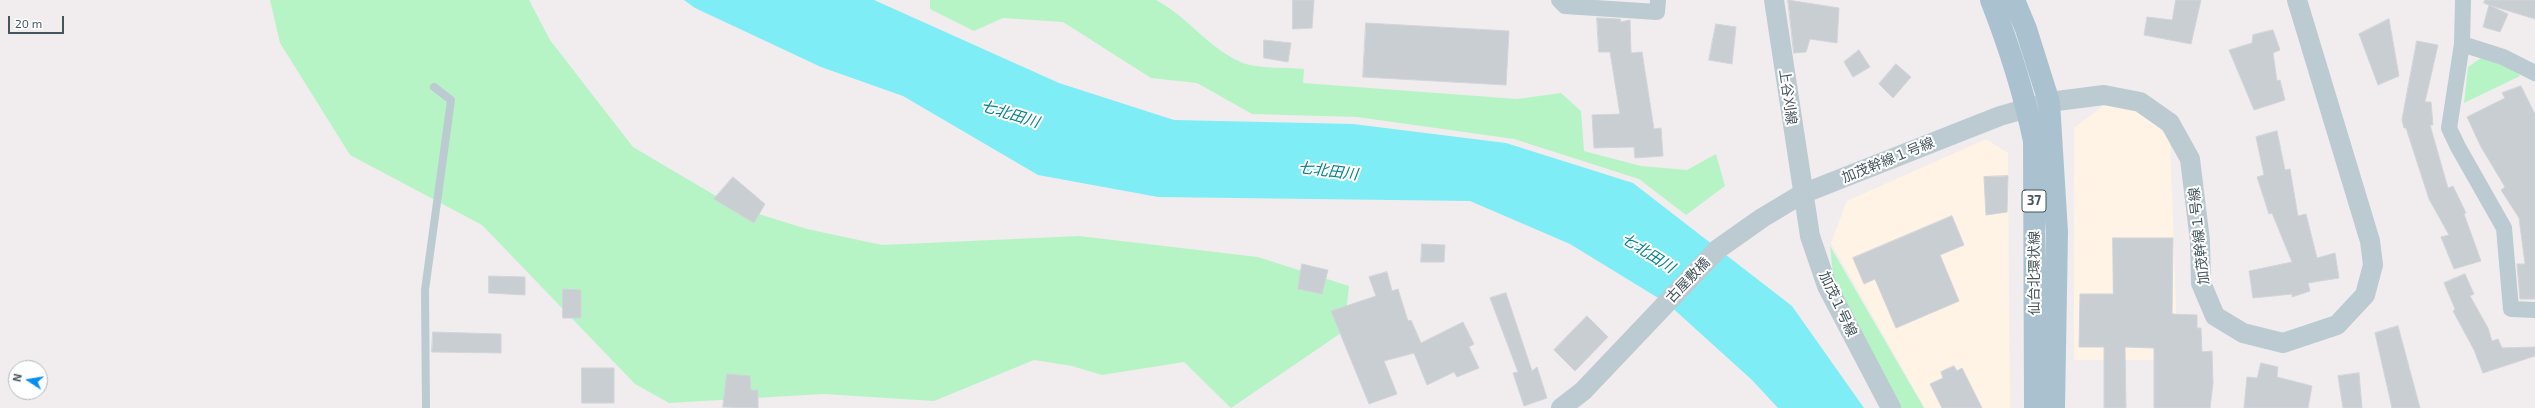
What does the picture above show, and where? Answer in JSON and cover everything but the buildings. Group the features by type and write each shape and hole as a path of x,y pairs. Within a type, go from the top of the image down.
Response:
{"main road":[{"name":"仙台北環状線","path":"1990,0 2007,41 2034,141 2034,408"},
{"name":"仙台北環状線","path":"2014,0 2026,29 2049,102 2057,232 2054,408"}],"street":[{"path":"1559,0 1565,6 1657,12 1658,0"},
{"name":"上谷刈線","path":"1774,0 1802,194"},
{"path":"2463,0 2462,44 2449,128 2458,147 2504,228 2511,309 2535,310"},
{"name":"加茂幹線１号線","path":"1762,218 1802,194 2026,107 2049,102 2104,95 2140,102 2170,122 2190,159 2200,241 2201,283 2215,316 2243,333 2283,342 2337,325 2365,295 2373,265 2370,241 2296,1"},
{"path":"2462,44 2503,57 2535,73"},
{"name":"加茂１号線","path":"1802,194 1810,236 1827,286 1891,408"},
{"name":"古屋敷橋","path":"1561,408 1583,391 1718,249 1762,218"}],"lane":[{"path":"426,408 425,290 451,100 434,87"}],"shaded area":[{"path":"2104,105 2141,109 2170,140 2178,360 2074,360 2074,128"},
{"path":"1986,139 2008,153 2010,408 1925,408 1831,243 1847,201"}],"green space":[{"path":"270,0 529,0 550,40 633,147 733,206 807,229 882,245 1079,236 1258,257 1349,286 1344,331 1231,408 1184,362 1102,375 1072,366 1034,360 934,401 824,394 669,403 635,384 482,225 350,155 280,43"},
{"path":"930,0 1156,0 1179,15 1211,43 1233,59 1253,66 1304,69 1303,83 1517,99 1561,93 1581,111 1584,151 1641,166 1687,170 1716,154 1725,186 1686,215 1639,179 1514,139 1357,117 1252,114 1197,83 1151,78 1063,22 1003,18 974,31 930,9"},
{"path":"2481,58 2514,68 2520,76 2464,103 2468,67"},
{"path":"1830,246 1924,408 1899,408 1834,284"}],"water":[{"name":"七北田川","path":"684,0 874,0 1059,83 1174,120 1353,124 1506,143 1633,183 1792,306 1864,408 1778,408 1752,380 1668,304 1570,244 1470,201 1158,197 1038,175 903,96 821,67 695,8"}]}
